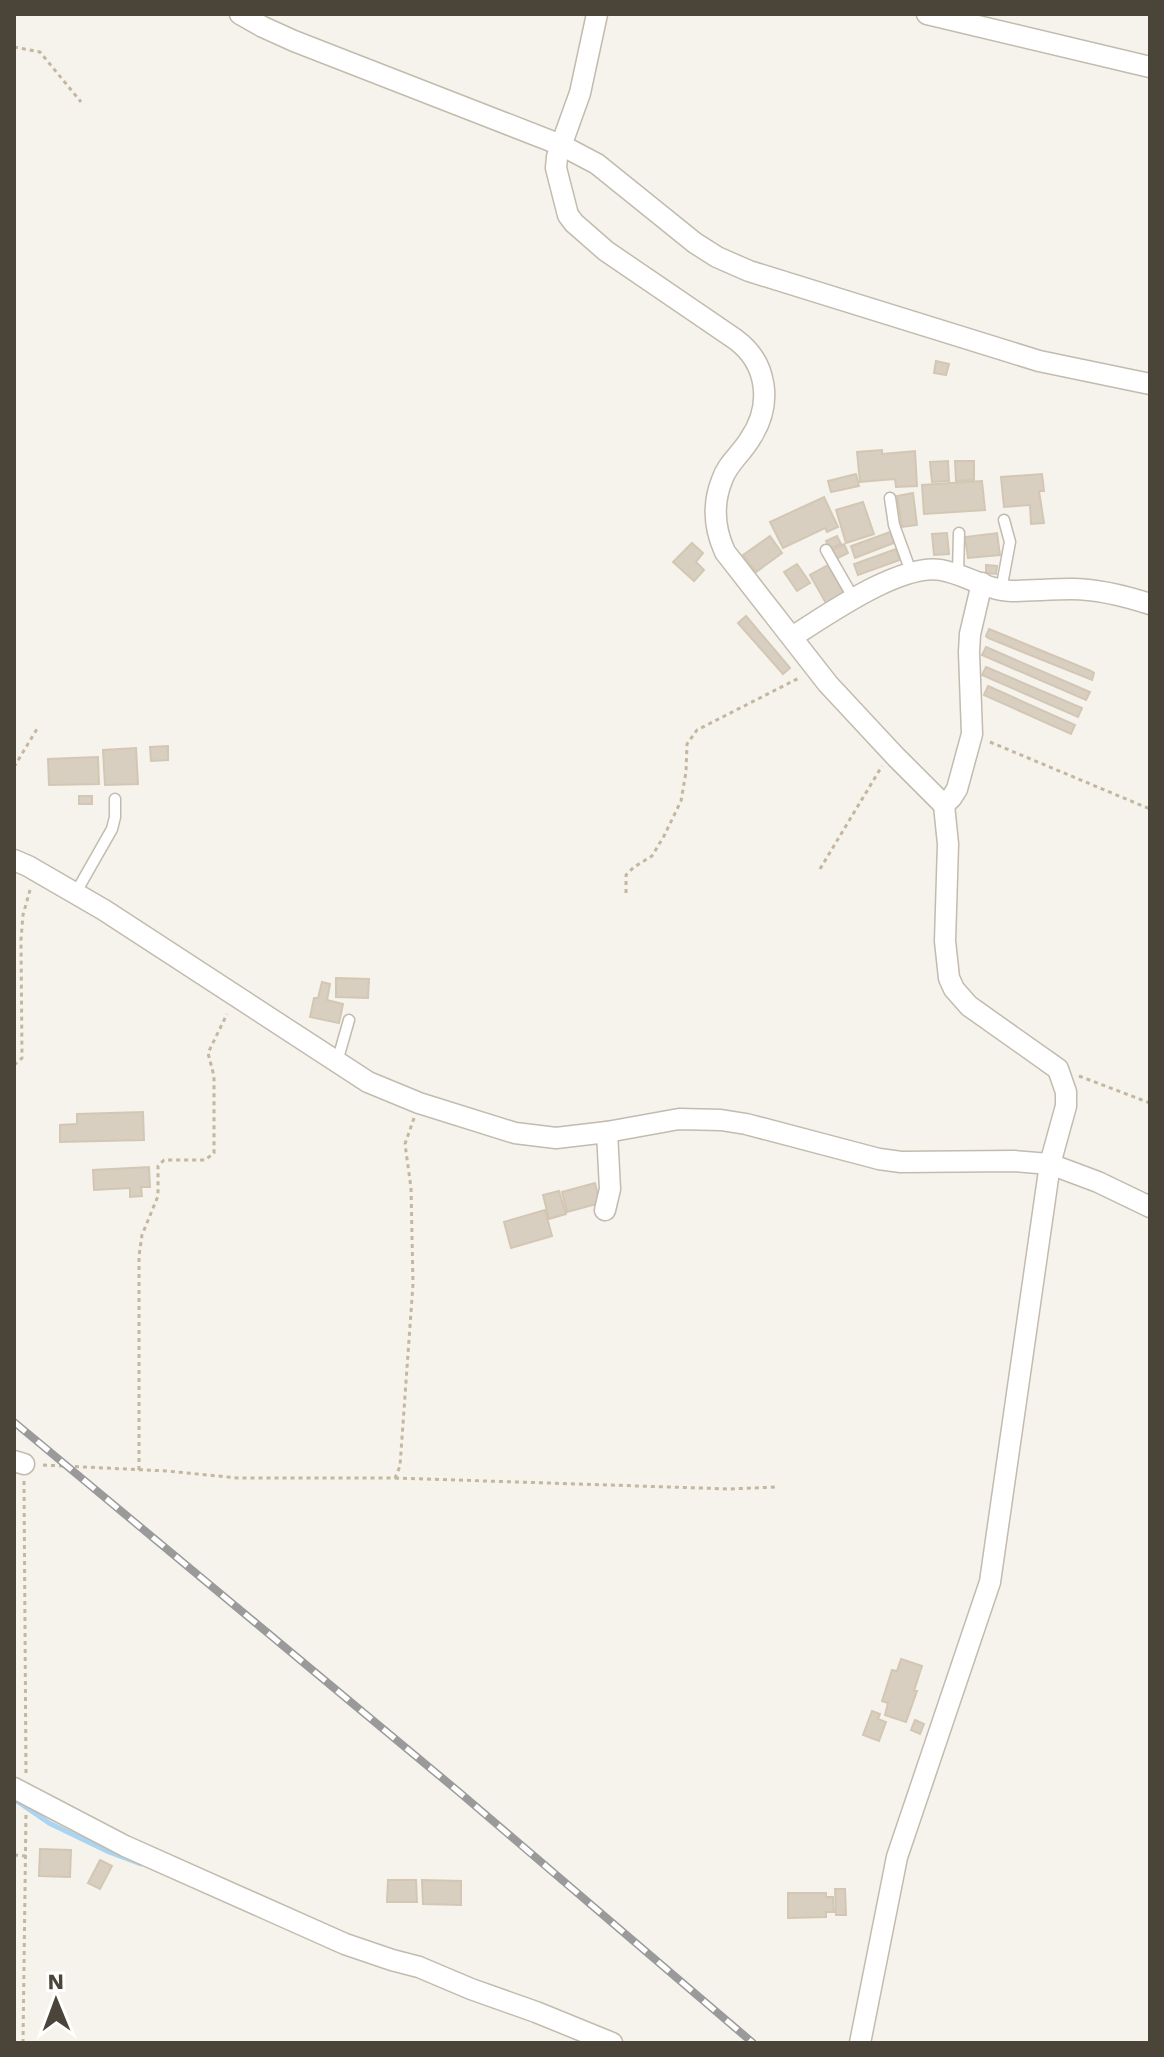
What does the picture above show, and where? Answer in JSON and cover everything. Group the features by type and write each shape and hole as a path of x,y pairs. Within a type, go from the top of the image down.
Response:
{"street":[{"path":"240,14 263,27 374,73 561,145 597,164 695,243 749,271 1039,361 1150,384"},
{"path":"597,14 580,93 556,168 564,205 574,223 606,251 744,346 756,361 763,380 762,410 752,437 723,475 716,503 718,537 725,552 828,684 944,805 948,844 945,941 949,978 969,1006 1058,1069 1066,1092 1066,1106 1050,1164 990,1582 897,1857 860,2043"},
{"path":"927,14 1150,67"},
{"path":"792,637 854,599 911,572 929,569 958,574 992,587 1038,592 1092,590 1150,604"},
{"path":"944,805 957,789 972,734 970,634 992,587"},
{"path":"14,860 75,894 368,1082 419,1103 515,1133 566,1137 679,1119 704,1118 746,1124 890,1160 1050,1164 1098,1182 1150,1207"},
{"path":"605,1210 610,1189 607,1132"},
{"path":"20,1791 125,1846 345,1944 419,1967 612,2043"}],"lane":[{"path":"890,498 894,525 911,572"},
{"path":"992,587 1010,542 1004,520"},
{"path":"958,574 959,533"},
{"path":"826,550 854,599"},
{"path":"75,894 112,829 115,799"},
{"path":"337,1062 349,1020"}],"path":[{"path":"14,47 40,52 81,102"},
{"path":"626,893 626,875 652,856 681,801 687,744 697,730 817,669"},
{"path":"14,767 37,729"},
{"path":"972,734 1150,809"},
{"path":"820,869 891,752"},
{"path":"14,1065 22,1058 23,915 36,871"},
{"path":"139,1470 139,1256 142,1235 158,1196 158,1166 164,1160 205,1160 214,1153 214,1076 208,1053 236,996"},
{"path":"1058,1069 1150,1103"},
{"path":"395,1478 400,1466 413,1284 411,1188 405,1144 419,1103"},
{"path":"23,2043 26,1856 20,1791 19,1463 238,1478 395,1478 730,1489 776,1487"},
{"path":"14,1855 26,1856"}],"building":[{"path":"936,361 949,364 946,375 934,373"},
{"path":"882,450 882,454 915,451 917,486 896,487 895,479 860,482 857,452"},
{"path":"948,461 949,481 932,482 930,462"},
{"path":"955,461 974,461 974,480 956,481"},
{"path":"856,474 859,486 831,492 828,481"},
{"path":"1042,474 1044,491 1039,491 1044,523 1031,524 1030,505 1004,507 1001,477"},
{"path":"982,481 985,510 924,514 922,485"},
{"path":"913,493 917,525 902,527 897,496"},
{"path":"824,497 838,527 827,532 825,528 783,548 770,522"},
{"path":"863,502 874,534 846,543 836,510"},
{"path":"890,532 894,543 855,558 851,546"},
{"path":"947,533 949,554 934,555 932,534"},
{"path":"997,533 1000,555 968,558 965,537"},
{"path":"770,536 782,553 756,572 743,555"},
{"path":"837,536 841,544 830,549 826,541"},
{"path":"692,543 703,553 696,562 704,570 694,581 673,562"},
{"path":"844,544 848,553 836,559 832,550"},
{"path":"896,549 900,560 858,575 854,564"},
{"path":"797,564 810,583 797,591 784,572"},
{"path":"828,565 845,595 827,605 810,575"},
{"path":"986,565 997,566 996,574 986,573"},
{"path":"746,616 790,668 783,674 738,623"},
{"path":"989,629 1091,671 1094,673 1092,680 988,638"},
{"path":"986,647 1090,692 1086,700 982,655"},
{"path":"986,667 1082,708 1078,717 982,675"},
{"path":"988,686 1075,725 1071,734 984,695"},
{"path":"168,746 168,760 151,761 150,747"},
{"path":"136,748 138,784 105,785 103,750"},
{"path":"98,757 99,784 49,785 48,759"},
{"path":"79,796 92,796 92,804 79,804"},
{"path":"336,978 369,979 368,998 336,997"},
{"path":"322,982 330,984 327,1000 343,1004 339,1023 310,1017"},
{"path":"143,1112 144,1140 60,1142 60,1125 77,1124 77,1114"},
{"path":"149,1167 150,1187 141,1187 142,1196 130,1197 130,1188 94,1190 93,1170"},
{"path":"595,1183 600,1203 567,1212 562,1192"},
{"path":"559,1191 566,1214 549,1219 543,1195"},
{"path":"545,1210 552,1236 511,1248 504,1222"},
{"path":"901,1659 922,1666 906,1722 885,1715 888,1703 882,1701 892,1670 897,1671"},
{"path":"872,1711 880,1714 878,1719 886,1722 879,1741 863,1735"},
{"path":"915,1720 924,1724 920,1734 911,1730"},
{"path":"40,1849 71,1850 70,1877 39,1876"},
{"path":"100,1860 112,1866 100,1889 88,1883"},
{"path":"388,1880 416,1880 417,1902 387,1902"},
{"path":"422,1880 461,1881 461,1905 423,1904"},
{"path":"835,1889 845,1889 846,1915 836,1915"},
{"path":"788,1893 826,1893 826,1897 833,1897 834,1912 826,1912 826,1917 788,1918"}],"waterway":[{"path":"14,1799 49,1823 141,1864"}],"railway":[{"path":"14,1422 459,1792 753,2043"}]}
